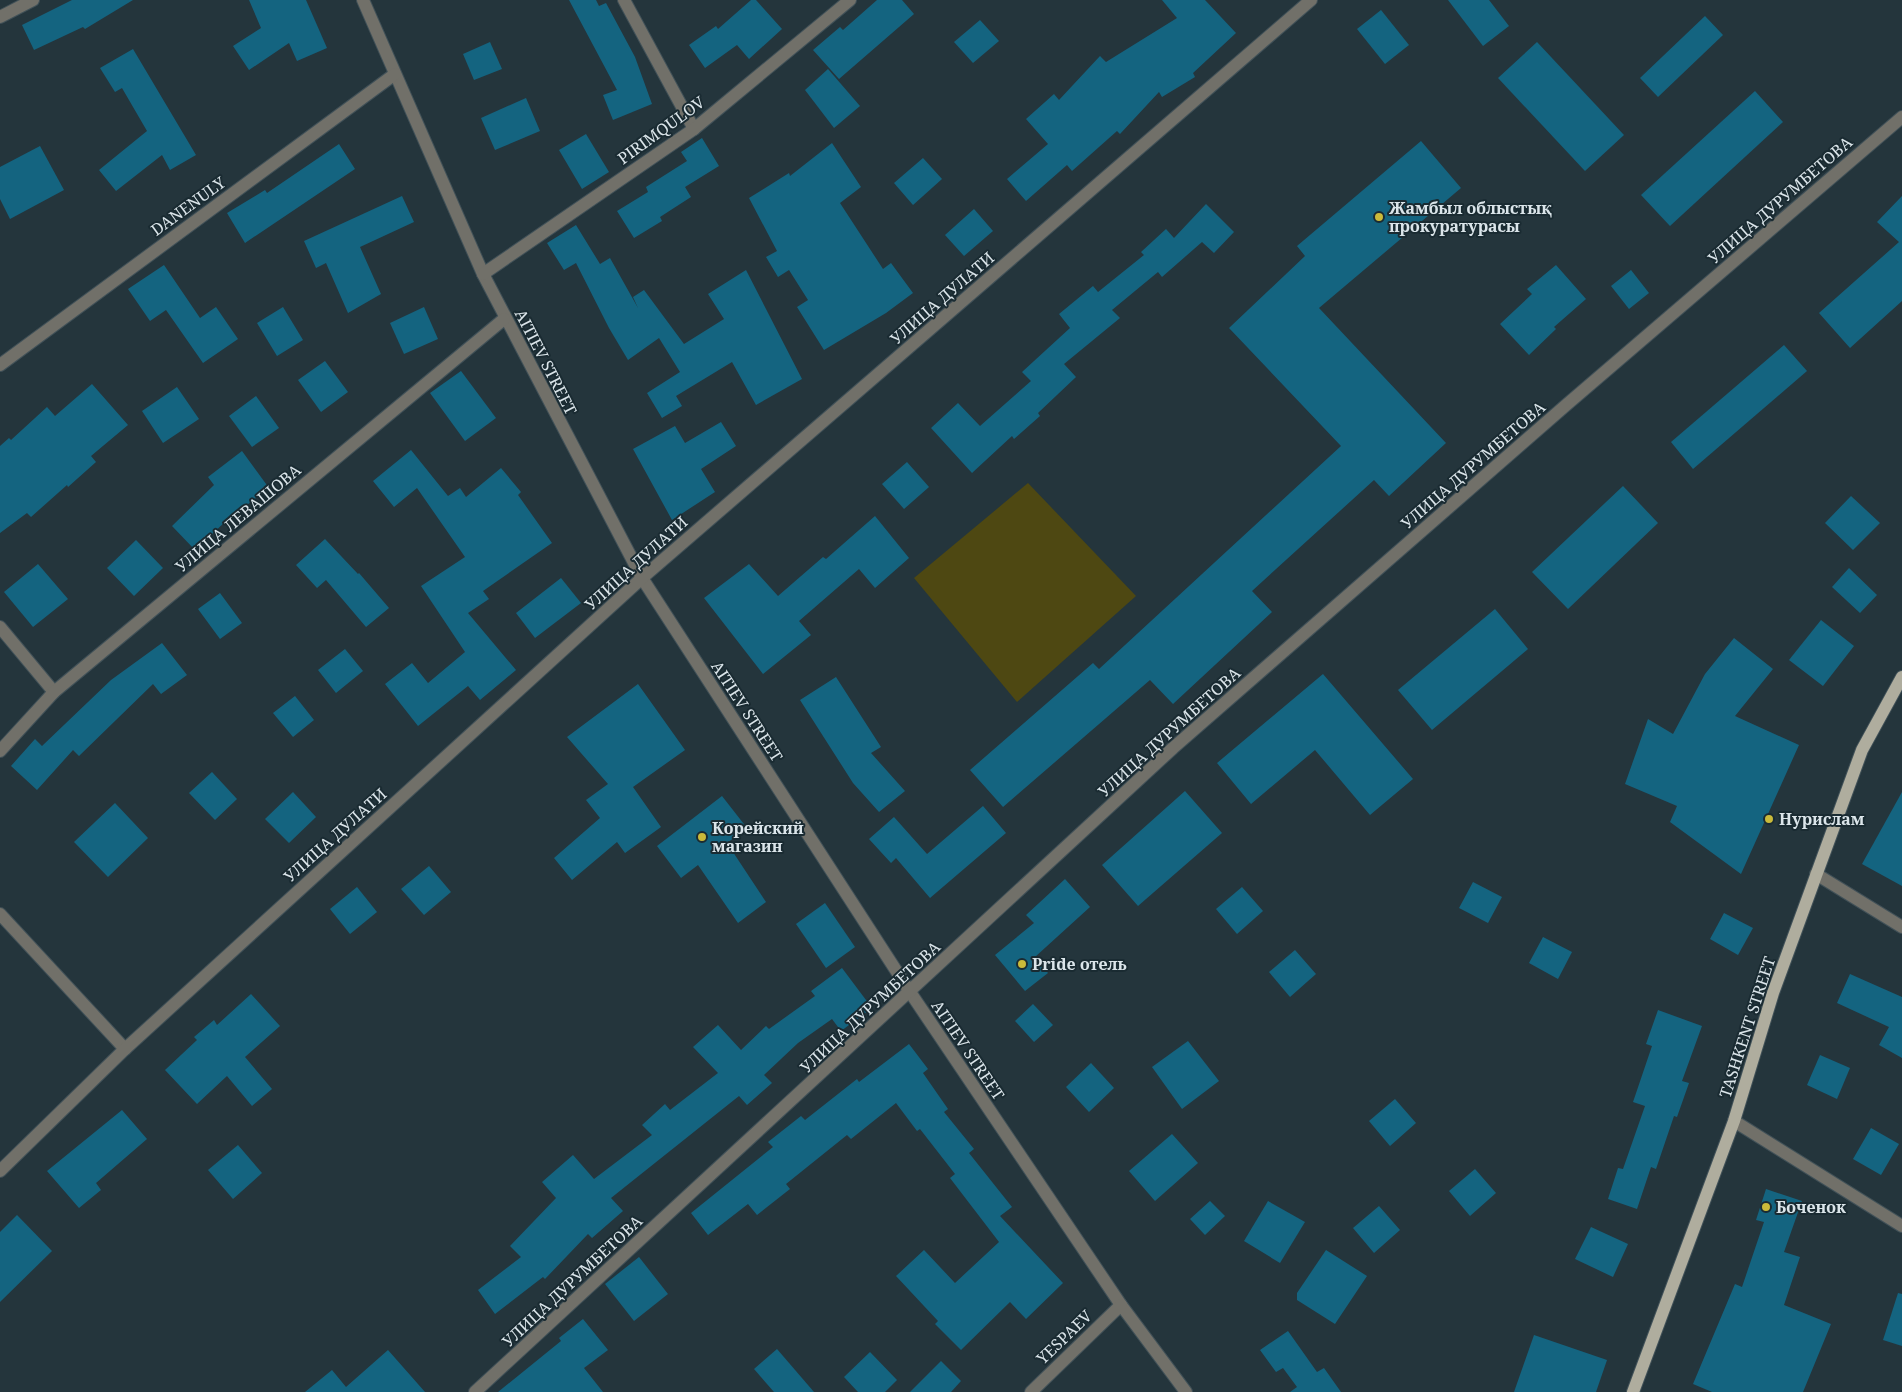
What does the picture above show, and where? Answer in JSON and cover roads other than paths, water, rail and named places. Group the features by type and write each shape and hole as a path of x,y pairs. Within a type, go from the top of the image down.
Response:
{"main road":[{"name":"TASHKENT STREET","path":"1633,1392 1734,1121 1773,993 1862,750 1902,678"}],"street":[{"path":"0,17 33,0"},
{"name":"AITIEV STREET","path":"363,0 504,318 642,578 910,992 1121,1305 1186,1392"},
{"path":"624,0 694,129"},
{"name":"PIRIMQULOV","path":"483,274 694,129 850,0"},
{"name":"УЛИЦА ДУЛАТИ","path":"0,1171 125,1049 642,578 1311,0"},
{"name":"DANENULY","path":"0,365 395,74"},
{"name":"УЛИЦА ДУРУМБЕТОВА","path":"474,1392 1173,748 1558,412 1902,117"},
{"name":"УЛИЦА ЛЕВАШОВА","path":"0,751 54,692 504,318"},
{"path":"0,627 54,692"},
{"path":"1816,874 1902,927"},
{"path":"0,914 125,1049"},
{"path":"1734,1121 1902,1226"},
{"name":"YESPAEV","path":"1031,1392 1121,1305"}],"place":[{"name":"Жамбыл облыстық прокуратурасы","path":"1379,217"},
{"name":"Нурислам","path":"1769,819"},
{"name":"Корейский магазин","path":"702,837"},
{"name":"Pride отель","path":"1022,964"},
{"name":"Боченок","path":"1766,1207"}]}
